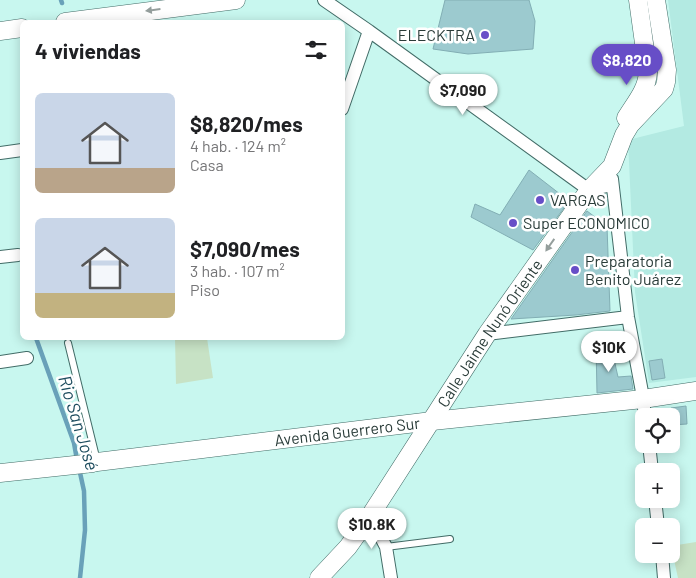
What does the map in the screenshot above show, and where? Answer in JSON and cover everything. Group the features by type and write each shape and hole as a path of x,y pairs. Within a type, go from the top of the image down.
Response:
{"main road":[{"path":"84,20 236,0"},
{"path":"612,166 613,148 619,129 648,83 638,0"},
{"path":"612,166 630,125 659,95 664,89 666,82 667,70 656,0"},
{"path":"0,31 20,28"},
{"name":"Calle Jaime Nunó Oriente","path":"319,578 348,547 432,422 487,334 589,190 612,166"},
{"name":"Avenida Guerrero Sur","path":"0,473 643,399 696,391"}],"street":[{"path":"324,0 370,31 589,190 612,185"},
{"path":"345,101 370,31"},
{"path":"0,153 20,150"},
{"path":"612,166 612,185 628,317 645,408"},
{"path":"0,257 18,255"},
{"path":"487,334 628,317"},
{"path":"0,362 27,358"},
{"path":"370,516 386,547 391,578"},
{"path":"663,563 664,578"}],"lane":[{"path":"68,343 95,462"},
{"path":"386,547 450,539"}],"shaded area":[{"path":"668,0 696,0 696,377 649,383 635,292 628,140 684,126"}],"green space":[{"path":"175,340 207,340 213,378 176,384"},
{"path":"696,542 696,578 678,578 675,563 680,563 680,545"}],"building":[{"name":"ELECKTRA","path":"445,0 529,0 535,21 533,49 468,54 433,49"},
{"path":"529,170 569,201 533,250 471,217 475,204 500,215"},
{"name":"Preparatoria Benito Juárez","path":"587,211 607,226 610,311 511,319"},
{"path":"596,346 611,346 618,377 631,376 633,389 597,393"},
{"path":"662,359 665,378 652,380 649,361"},
{"path":"686,406 687,424 680,424 680,408 671,408"}],"waterway":[{"name":"Rio San José","path":"37,340 74,443 77,460"},
{"name":"Rio San José","path":"79,468 84,491 85,530 80,578"}],"place":[{"name":"ELECKTRA","path":"485,35"},
{"name":"VARGAS","path":"540,200"},
{"name":"Super EC0N0MIC0","path":"513,223"},
{"name":"Preparatoria Benito Juárez","path":"575,270"}]}
